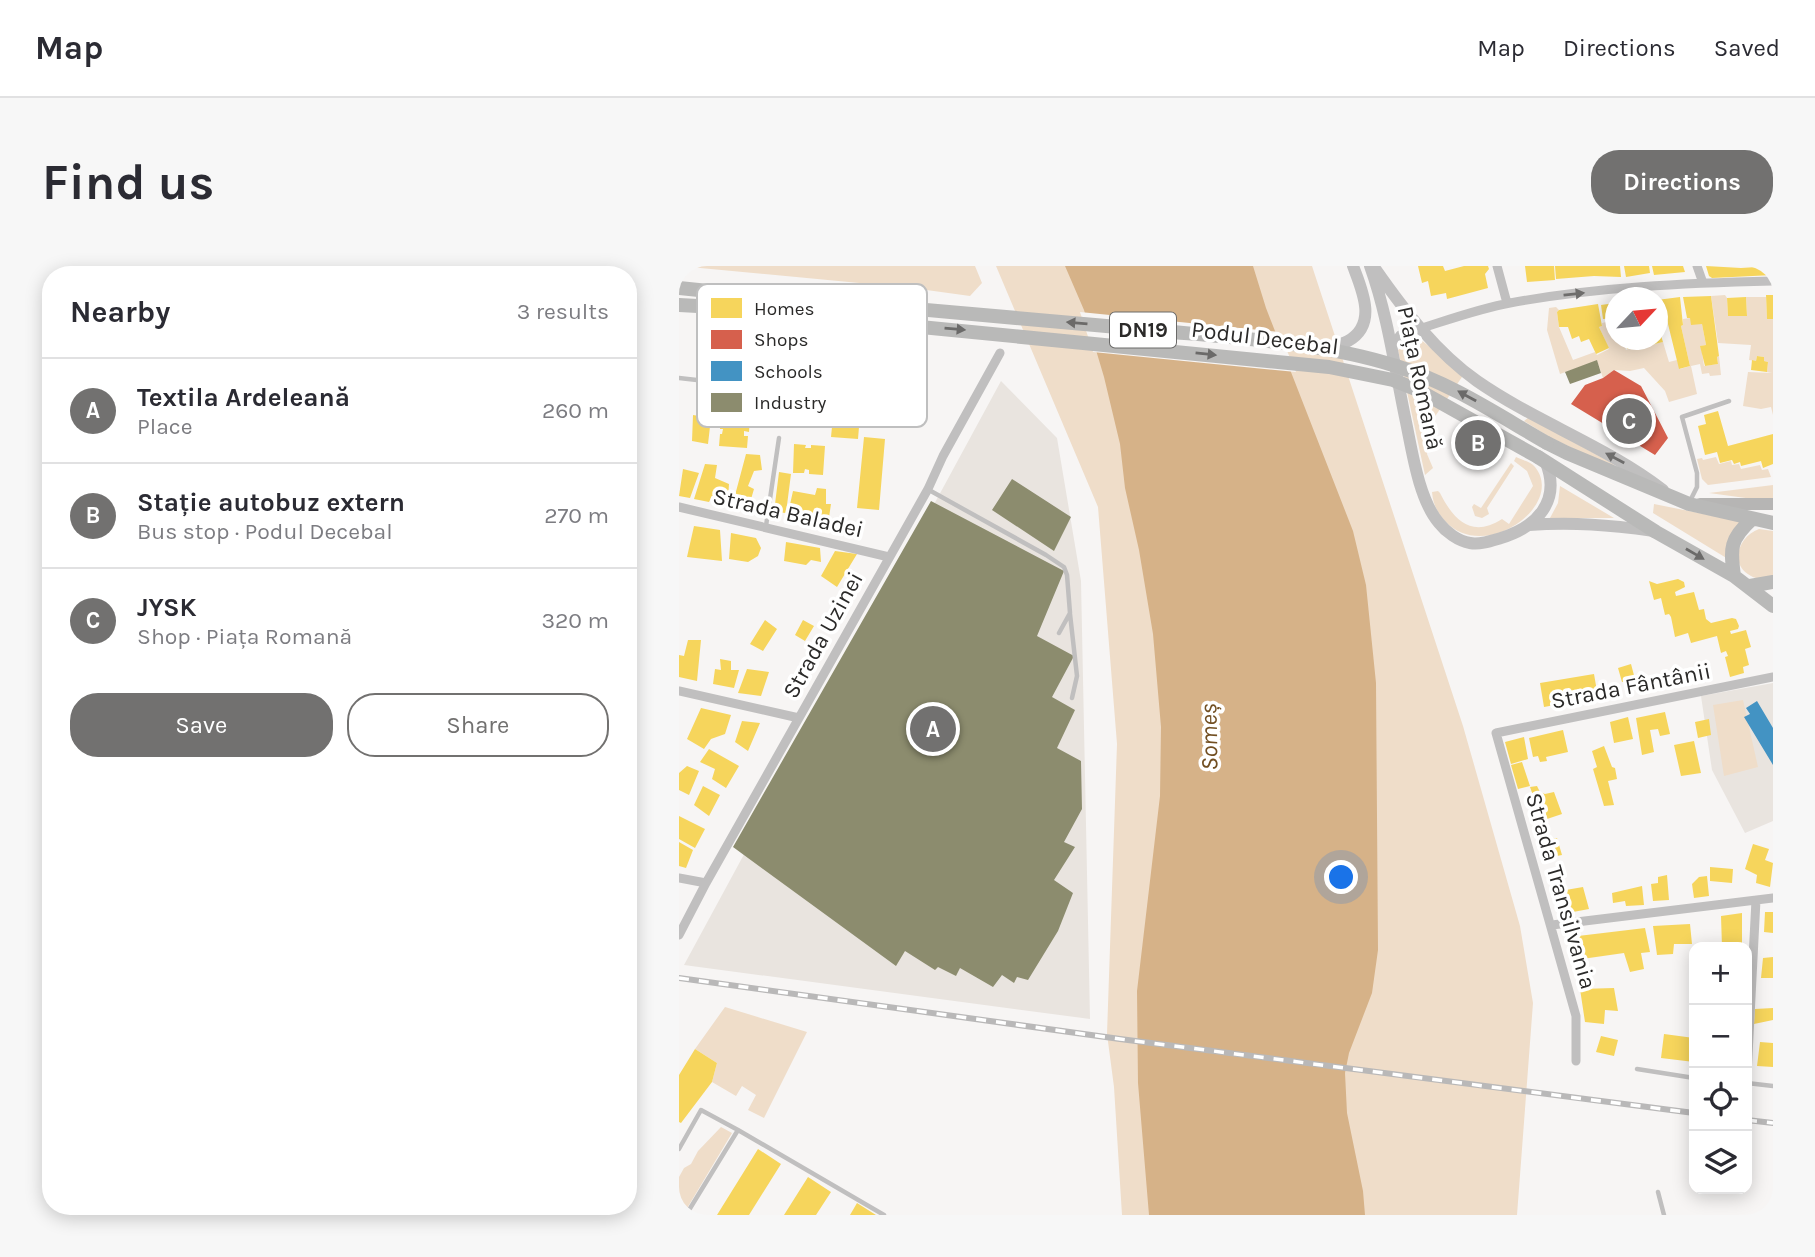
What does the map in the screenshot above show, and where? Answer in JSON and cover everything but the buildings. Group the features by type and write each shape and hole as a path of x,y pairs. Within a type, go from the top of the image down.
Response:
{"main road":[{"name":"DN19","path":"679,288 697,293"},
{"name":"DN19","path":"679,305 697,302"},
{"name":"Podul Decebal","path":"927,312 1035,319 1320,349 1368,357 1451,387 1547,443"},
{"name":"Podul Decebal","path":"927,322 1329,367 1393,380 1418,390 1542,460"},
{"name":"Piața Romană","path":"1547,443 1689,504 1773,523"},
{"name":"Piața Romană","path":"1542,460 1656,532 1750,586 1773,606"},
{"path":"1689,504 1773,504"},
{"path":"1734,576 1731,551 1736,536 1752,519 1773,513"},
{"path":"1750,586 1773,582"}],"street":[{"name":"Podul Decebal","path":"1320,349 1347,341 1363,327 1366,312 1363,291 1353,266"},
{"name":"Piața Romană","path":"1371,266 1404,309 1477,380 1636,469 1671,497"},
{"name":"Piața Romană","path":"1371,266 1385,319 1412,451 1437,521 1448,532 1473,544 1506,537 1529,525 1544,511 1550,496 1552,482 1542,460"},
{"path":"1497,266 1507,303"},
{"path":"1697,266 1703,283"},
{"path":"1391,347 1400,335 1507,303 1569,294 1703,283 1773,281"},
{"name":"Strada Uzinei","path":"679,935 928,489 943,456 1000,353"},
{"name":"Strada Baladei","path":"679,507 889,556"},
{"name":"Piața Romană","path":"1529,525 1568,522 1656,532"},
{"name":"Strada Fântânii","path":"1496,733 1773,677"},
{"path":"679,691 799,718"},
{"name":"Strada Transilvania","path":"1496,733 1576,1016 1576,1061"},
{"path":"679,878 706,883"},
{"path":"1552,925 1773,898"},
{"path":"1747,1068 1756,900"}],"lane":[{"path":"679,378 697,380"},
{"path":"1689,504 1697,487 1697,473 1682,417 1729,401"},
{"path":"766,527 779,438"},
{"path":"928,489 1060,564 1067,575 1077,676 1072,698"},
{"path":"1059,633 1070,613"},
{"path":"1637,1069 1689,1077"},
{"path":"1752,1084 1773,1086"},
{"path":"679,1149 701,1110 884,1215"},
{"path":"686,1215 738,1130"},
{"path":"1658,1192 1664,1215"}],"shaded area":[{"path":"679,266 975,266 982,283 970,296 927,290 927,284 870,284"},
{"path":"996,266 1312,266 1463,726 1520,926 1533,1003 1517,1215 1122,1215 1114,1087 1107,1034 1117,744 1098,507"},
{"path":"1725,295 1728,316 1747,316 1746,297 1766,297 1767,318 1773,319 1773,415 1771,407 1761,409 1743,406 1748,372 1772,373 1767,372 1768,362 1764,361 1764,357 1757,356 1756,361 1749,360 1751,345 1718,343 1711,296"},
{"path":"1556,307 1559,310 1559,327 1573,360 1607,350 1665,350 1669,362 1677,360 1680,369 1690,366 1681,326 1683,319 1690,318 1702,324 1706,345 1701,346 1704,366 1718,364 1719,356 1721,375 1702,374 1700,364 1691,366 1697,394 1669,402 1665,391 1644,368 1614,370 1603,378 1597,361 1560,374 1547,330 1549,308"},
{"path":"1605,322 1605,340 1599,327"},
{"path":"1420,339 1461,372 1462,377 1423,434 1429,440 1427,454 1433,468 1425,475 1398,350 1411,341"},
{"path":"1001,381 1057,438 1081,581 1090,1019 684,965"},
{"path":"1529,417 1615,465 1612,467 1551,438 1524,421"},
{"path":"1516,457 1533,465 1542,482 1539,498 1530,512 1499,533 1480,536 1461,533 1445,521 1436,508 1432,492 1438,491 1451,511 1464,523 1481,527 1502,519 1509,524 1533,486 1527,471 1514,461"},
{"path":"1716,457 1719,464 1731,461 1732,465 1739,464 1741,469 1760,465 1762,470 1768,469 1771,477 1708,485 1702,479 1697,459"},
{"path":"1511,463 1514,466 1487,508 1489,514 1482,518 1475,516 1472,507 1474,504 1481,508"},
{"path":"1773,485 1773,498 1753,499 1709,493"},
{"path":"1560,486 1614,518 1550,518 1558,503"},
{"path":"1654,504 1744,522 1728,559 1653,513"},
{"path":"1759,529 1773,531 1773,578 1753,577 1744,571 1738,558 1746,538"},
{"path":"1773,683 1773,821 1745,833 1712,770 1701,696"},
{"path":"1743,700 1758,767 1724,776 1713,705"},
{"path":"725,1007 807,1032 764,1118 748,1110 756,1095 742,1086 736,1096 712,1082 717,1063 695,1049"},
{"path":"721,1127 732,1133 683,1215 679,1215 679,1177 698,1151"}],"water":[{"name":"Someș","path":"1065,266 1253,266 1266,308 1353,531 1366,585 1376,683 1378,950 1372,993 1349,1053 1345,1073 1347,1113 1363,1191 1365,1215 1149,1215 1138,1083 1137,991 1160,796 1161,727 1153,634 1125,488 1120,444 1104,377 1084,310"}],"pier":[{"path":"1080,312 1279,332 1296,372 1093,352"}],"railway":[{"path":"679,978 1120,1039 1689,1112"},
{"path":"1752,1121 1773,1123"}],"place":[{"name":"JYSK","path":"1629,421"},
{"name":"Stație autobuz extern","path":"1478,443"},
{"name":"Textila Ardeleană","path":"933,729"}]}
